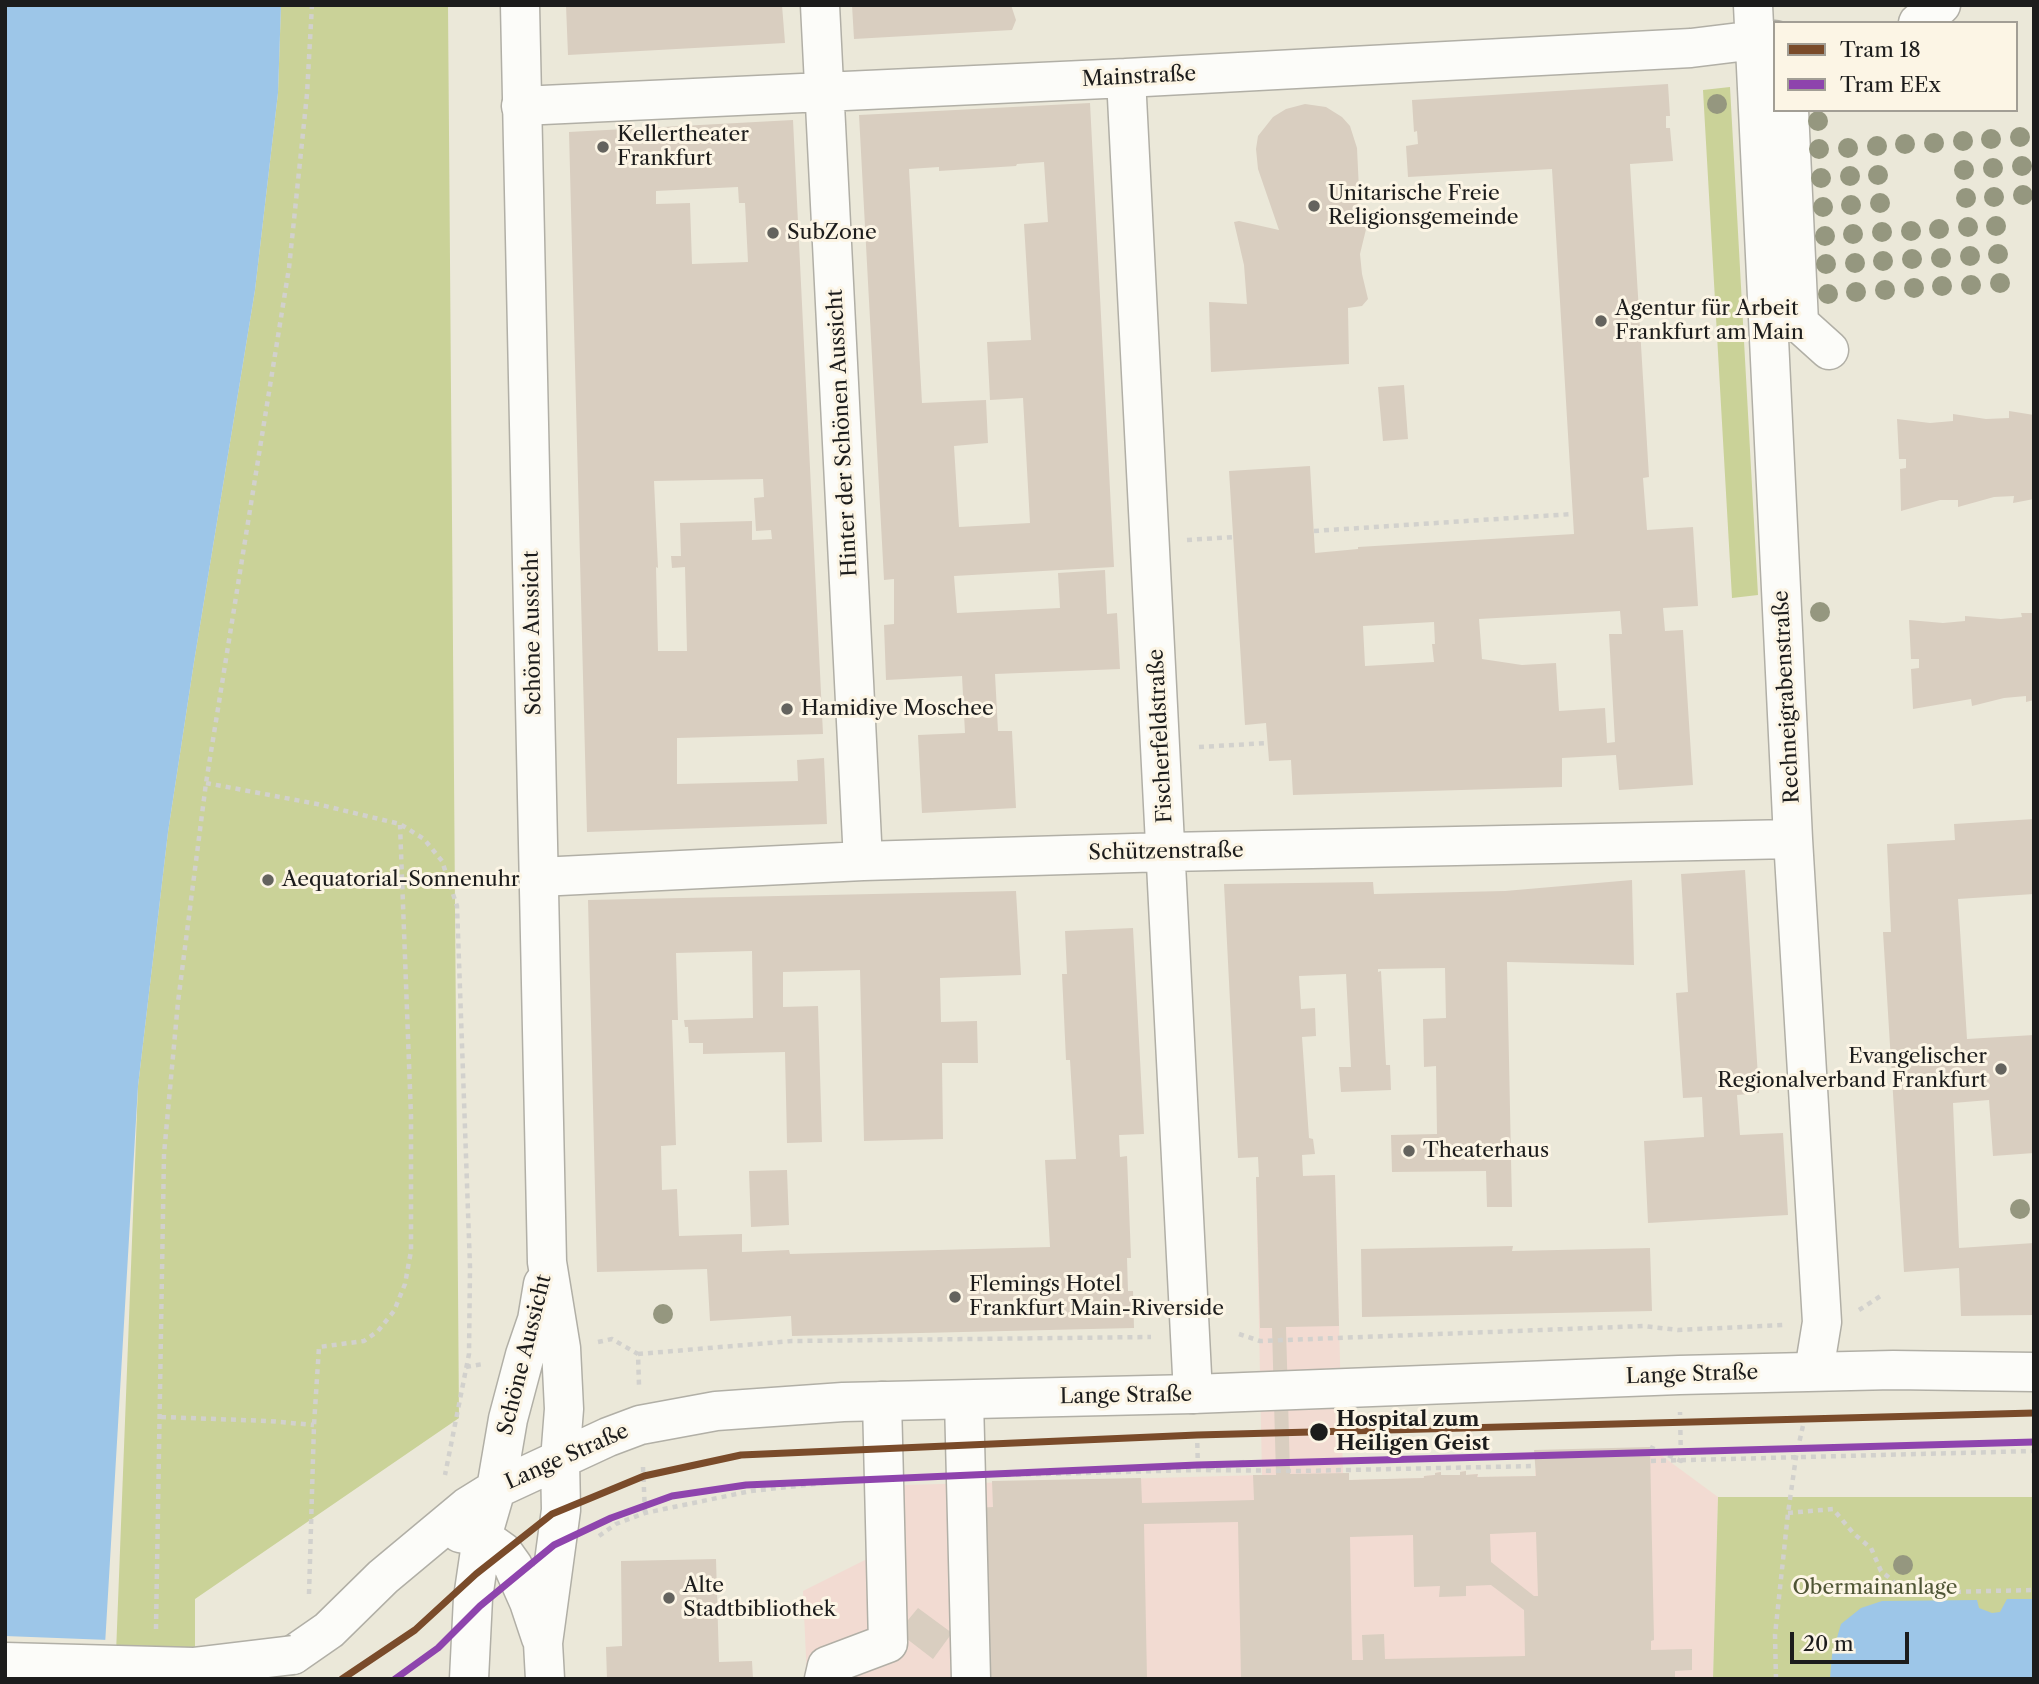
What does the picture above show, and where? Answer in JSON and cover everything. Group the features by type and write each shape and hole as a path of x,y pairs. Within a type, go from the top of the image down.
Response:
{"street":[{"name":"Schöne Aussicht","path":"520,5 547,1262 561,1348 564,1409 560,1460 561,1510 544,1661"},
{"name":"Hinter der Schönen Aussicht","path":"820,5 863,861"},
{"path":"1921,21 1941,5"},
{"name":"Mainstraße","path":"521,106 1691,48 1761,29"},
{"name":"Rechneigrabenstraße","path":"1761,29 1793,839 1822,1322 1814,1371"},
{"name":"Fischerfeldstraße","path":"1126,78 1195,1409"},
{"path":"1789,112 1799,323 1829,350"},
{"name":"Schützenstraße","path":"539,877 863,861 1793,839"},
{"name":"Schöne Aussicht","path":"469,1679 473,1598 482,1537 496,1489 508,1419 537,1320 547,1262"},
{"name":"Lange Straße","path":"5,1662 193,1667 293,1655 329,1630 383,1577 467,1507 496,1489 640,1425 716,1411 882,1401 964,1400 1195,1409 1814,1371 2034,1371"},
{"path":"964,1400 971,1679"},
{"path":"824,1679 827,1666 888,1643 882,1401"},
{"path":"435,1534 459,1532 482,1537 503,1552 513,1566 529,1602 544,1661"}],"path":[{"path":"156,1601 164,1154 178,1002 206,783 289,268 307,94 312,5"},
{"path":"1314,531 1573,514"},
{"path":"1204,540 1234,537"},
{"path":"1161,749 1268,743"},
{"path":"206,783 317,804 400,824 424,839 443,861 457,906 469,1253 469,1354 443,1487"},
{"path":"309,1582 319,1347 364,1341 378,1331 394,1311 405,1284 411,1251 411,1116 400,824"},
{"path":"1239,1334 1260,1341 1643,1326 1678,1331 1822,1322 1854,1314 1882,1296"},
{"path":"603,1341 612,1339 638,1354 792,1341 1159,1337"},
{"path":"638,1354 639,1376"},
{"path":"1195,1409 1198,1470"},
{"path":"161,1417 314,1425"},
{"path":"1650,1447 1681,1461"},
{"path":"1651,1461 2034,1451"},
{"path":"1776,1679 1775,1635 1796,1457"},
{"path":"1198,1470 1244,1462"},
{"path":"966,1476 1536,1466"},
{"path":"596,1538 616,1524 645,1513 751,1490 885,1476"},
{"path":"645,1502 645,1513"},
{"path":"1788,1513 1833,1509 1854,1534 1871,1548 1881,1571 1901,1593 2034,1590"}],"shaded area":[{"name":"Hospital zum Heiligen Geist","path":"1335,1175 1343,1473 1349,1480 1423,1478 1441,1472 1441,1475 1460,1475 1460,1472 1466,1471 1466,1475 1478,1474 1478,1477 1535,1476 1536,1466 1650,1447 1718,1497 1713,1679 807,1679 803,1591 871,1557 869,1486 1262,1475 1256,1177"}],"green space":[{"path":"281,5 448,5 459,1418 195,1599 195,1679 115,1679 138,1086 168,832 255,290 278,93"},
{"path":"1730,87 1758,595 1732,598 1703,90"},
{"name":"Obermainanlage","path":"1718,1497 2034,1497 2034,1679 1713,1679"}],"water":[{"path":"5,5 281,5 278,93 255,290 168,832 138,1086 103,1679 5,1679"},
{"path":"2007,1599 2034,1599 2034,1679 1830,1679 1832,1655 1841,1624 1861,1608 1882,1601 1977,1600 1979,1608 1992,1613 2000,1612"}],"pier":[{"path":"5,1636 109,1640 106,1679 5,1679"}],"building":[{"path":"566,5 782,5 785,43 568,55"},
{"path":"852,5 1011,5 1016,20 1012,30 854,39"},
{"name":"Agentur für Arbeit Frankfurt am Main","path":"1668,84 1670,116 1666,116 1666,128 1670,128 1673,161 1630,164 1649,477 1643,478 1647,530 1693,527 1698,606 1663,608 1665,631 1683,630 1693,785 1619,790 1616,755 1562,758 1562,787 1293,795 1291,760 1269,761 1266,723 1245,725 1229,471 1310,466 1315,553 1358,547 1574,534 1552,169 1408,177 1406,146 1418,144 1417,131 1414,132 1412,100","holes":["1620,611 1622,634 1609,634 1615,742 1607,743 1605,708 1559,711 1556,663 1522,665 1482,659 1479,619","1434,622 1434,662 1365,666 1363,626"]},
{"path":"1090,103 1114,567 954,576 957,613 1060,608 1058,573 1105,570 1107,614 1117,613 1120,669 995,674 998,731 1012,731 1016,808 922,813 918,735 965,733 962,676 886,680 884,625 894,624 894,579 884,580 859,115","holes":["1044,162 1048,222 1024,224 1031,340 987,342 990,400 1023,398 1030,523 959,527 954,446 988,443 986,400 922,403 909,169 939,167 939,171"]},
{"name":"Unitarische Freie Religionsgemeinde","path":"1305,104 1326,107 1342,117 1350,126 1357,148 1359,190 1356,219 1368,221 1360,254 1368,299 1362,306 1348,308 1349,364 1211,372 1209,302 1247,304 1244,265 1234,222 1279,230 1258,169 1258,136 1273,117 1286,109"},
{"path":"793,120 823,734 677,738 677,784 798,781 797,760 824,758 827,824 587,832 569,132","holes":["738,187 739,203 745,203 748,262 692,264 690,203 656,204 656,191","763,479 764,497 754,498 756,531 771,530 772,539 752,540 752,521 680,523 681,556 671,556 672,568 685,567 687,651 658,651 654,481"]},
{"path":"1404,385 1408,439 1383,441 1378,387"},
{"path":"2009,411 2034,415 2034,499 2013,503 2014,496 1994,497 1958,507 1958,500 1940,500 1901,511 1900,469 1906,468 1906,459 1899,459 1897,419 1930,423 1953,421 1953,414 1986,419 2009,418"},
{"path":"2021,613 2034,613 2034,700 2026,702 2026,696 2004,698 1972,706 1971,699 1913,709 1911,669 1919,668 1919,659 1911,659 1909,620 1943,623 1965,621 1965,616 2001,619 2022,617"},
{"path":"2034,819 2034,894 1958,899 1967,1039 2034,1035 2034,1153 1993,1156 1989,1100 1953,1103 1959,1248 2034,1243 2034,1315 1961,1316 1959,1268 1904,1272 1883,932 1891,932 1887,844 1955,840 1954,824"},
{"path":"1745,870 1759,1093 1737,1095 1740,1135 1783,1133 1788,1215 1648,1223 1644,1141 1704,1137 1702,1097 1683,1098 1676,993 1688,992 1681,874"},
{"path":"1632,880 1634,965 1507,962 1512,1207 1487,1207 1486,1171 1392,1172 1391,1135 1437,1134 1436,1066 1424,1067 1423,1019 1446,1018 1445,968 1378,969 1378,972 1381,971 1386,1065 1390,1065 1391,1090 1341,1092 1339,1067 1351,1067 1346,974 1299,976 1301,1009 1315,1008 1316,1036 1302,1037 1309,1138 1313,1139 1315,1154 1302,1155 1303,1176 1335,1175 1339,1326 1286,1327 1290,1474 1349,1473 1349,1480 1424,1478 1441,1472 1441,1475 1460,1475 1460,1472 1466,1471 1466,1475 1478,1474 1477,1477 1536,1476 1534,1450 1650,1447 1654,1640 1651,1641 1651,1650 1692,1649 1692,1670 1675,1671 1675,1679 1241,1679 1238,1522 1144,1524 1147,1679 958,1679 974,1508 993,1507 992,1481 1141,1478 1142,1503 1254,1500 1253,1475 1276,1475 1272,1328 1260,1328 1256,1177 1259,1177 1258,1157 1238,1158 1224,884 1373,882 1374,894 1505,891","holes":["1536,1532 1538,1596 1534,1596 1491,1562 1490,1534","1413,1535 1414,1587 1440,1586 1439,1597 1466,1596 1466,1586 1491,1585 1524,1610 1525,1656 1385,1659 1384,1634 1362,1635 1363,1660 1352,1660 1350,1537"]},
{"path":"1016,891 1021,975 940,978 941,1022 977,1021 978,1063 942,1063 943,1139 864,1141 860,970 783,972 783,1007 818,1006 822,1142 787,1143 785,1052 703,1054 703,1043 689,1043 688,1027 685,1027 684,1020 753,1018 752,951 676,953 678,1020 672,1020 676,1145 661,1146 662,1190 677,1189 679,1236 742,1234 742,1252 789,1250 790,1254 1050,1247 1045,1160 1076,1159 1070,1060 1066,1060 1062,974 1067,974 1065,931 1133,928 1144,1134 1119,1135 1120,1157 1127,1156 1131,1258 1127,1258 1128,1291 1133,1291 1134,1328 792,1336 791,1316 710,1321 707,1269 597,1272 588,900"},
{"path":"787,1170 789,1225 751,1227 749,1171"},
{"path":"1513,1246 1512,1251 1650,1248 1652,1311 1362,1317 1361,1249"},
{"name":"Alte Stadtbibliothek","path":"716,1559 719,1662 752,1661 753,1679 607,1679 606,1647 622,1646 621,1561"},
{"path":"918,1608 952,1633 933,1659 898,1632"}],"tram line":[{"name":"18","path":"342,1679 415,1630 476,1574 552,1514 644,1476 741,1455 1197,1435 2034,1413"},
{"name":"EEx","path":"395,1679 438,1648 480,1606 554,1545 611,1518 672,1496 746,1485 1197,1465 2034,1442"}],"place":[{"name":"Kellertheater Frankfurt","path":"603,147"},
{"name":"Unitarische Freie Religionsgemeinde","path":"1314,206"},
{"name":"SubZone","path":"773,233"},
{"name":"Agentur für Arbeit Frankfurt am Main","path":"1601,321"},
{"name":"Hamidiye Moschee","path":"787,709"},
{"name":"Aequatorial-Sonnenuhr","path":"268,880"},
{"name":"Evangelischer Regionalverband Frankfurt","path":"2001,1069"},
{"name":"Theaterhaus","path":"1409,1151"},
{"name":"Flemings Hotel Frankfurt Main-Riverside","path":"955,1297"},
{"name":"Hospital zum Heiligen Geist","path":"1319,1432"},
{"name":"Alte Stadtbibliothek","path":"669,1598"}]}
